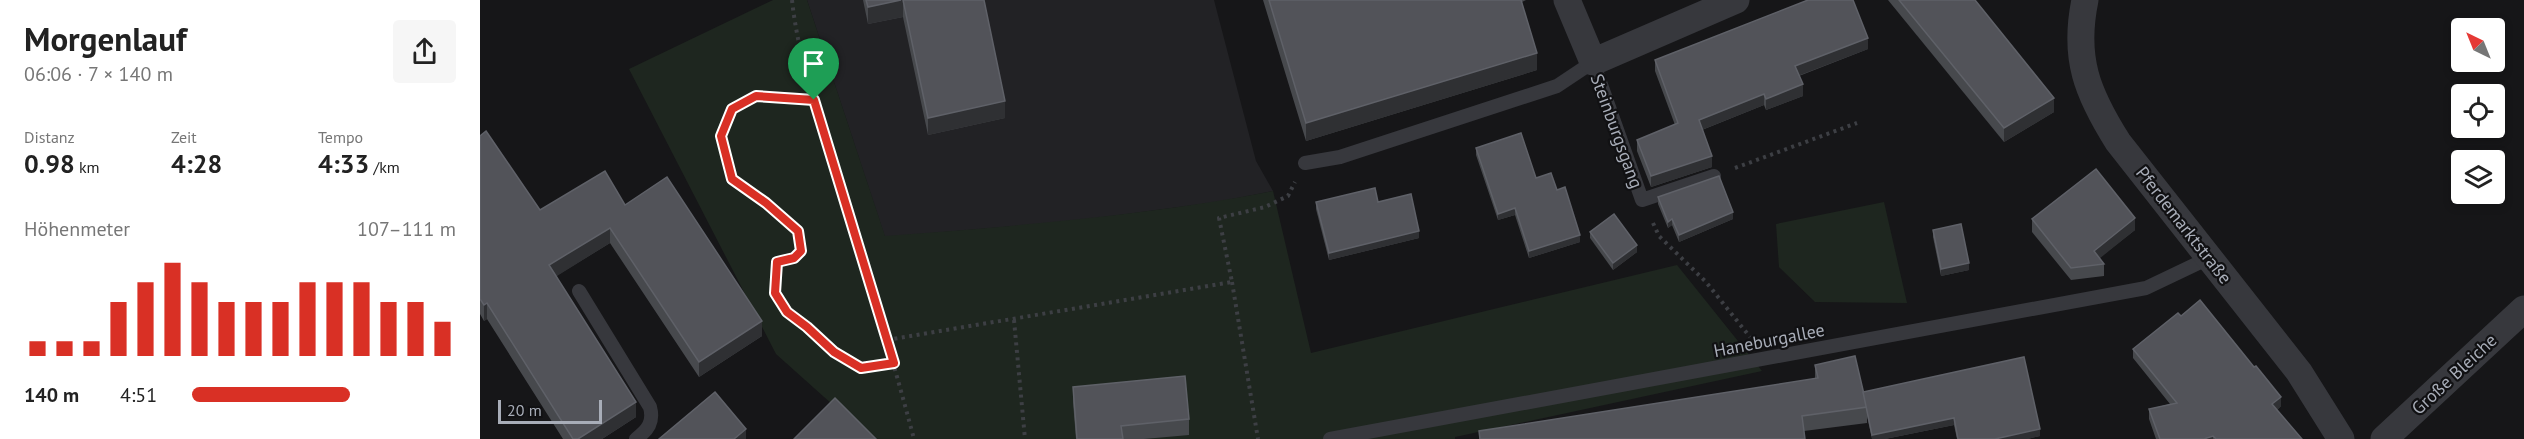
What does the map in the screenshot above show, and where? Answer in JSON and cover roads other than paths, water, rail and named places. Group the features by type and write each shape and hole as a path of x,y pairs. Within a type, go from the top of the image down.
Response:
{"street":[{"name":"Steinburgsgang","path":"1567,0 1593,62 1736,0"},
{"name":"Pferdemarktstraße","path":"2081,1 2079,40 2084,73 2096,108 2118,142 2299,372 2341,439"},
{"name":"Große Bleiche","path":"2384,439 2524,309"}],"lane":[{"path":"1305,163 1340,157 1557,86 1593,62"},
{"name":"Steinburgsgang","path":"1593,62 1642,200 1714,176"},
{"name":"Haneburgallee","path":"1330,439 2146,288 2209,258"},
{"path":"579,291 650,407 652,415 647,430 636,439"}]}
